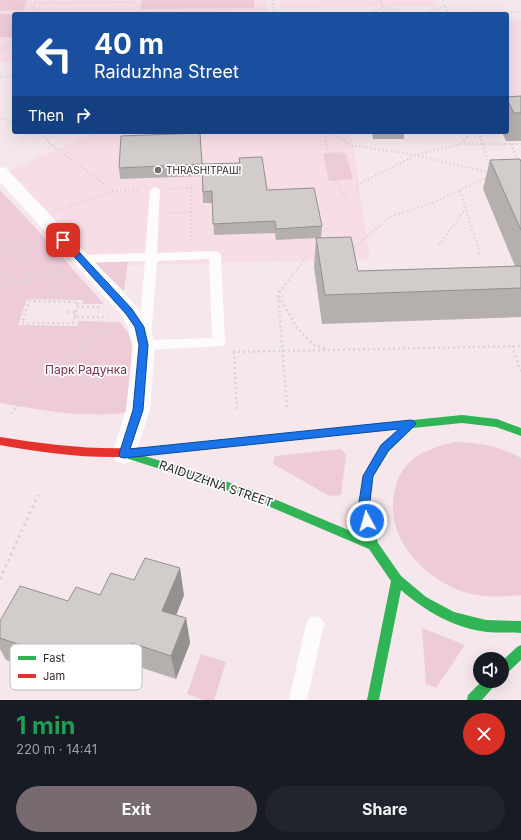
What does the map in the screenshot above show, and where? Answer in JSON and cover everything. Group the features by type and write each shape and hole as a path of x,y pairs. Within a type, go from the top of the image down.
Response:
{"street":[{"path":"0,172 129,312 139,327 144,345 138,410 124,454"},
{"path":"462,419 506,415"},
{"path":"462,419 497,423 521,432"},
{"name":"RAIDUZHNA STREET","path":"0,442 54,450 124,454 462,419"},
{"path":"411,424 385,448 368,476 364,509 373,545 397,580 422,601 452,617 486,626 521,627"},
{"name":"RAIDUZHNA STREET","path":"124,454 249,493 373,545"},
{"path":"373,700 397,580"},
{"path":"509,663 521,650"},
{"path":"473,700 484,688"}],"lane":[{"path":"81,259 151,258 214,256 219,343 144,345 151,258 154,213 154,190"},
{"path":"298,700 315,624"}],"path":[{"path":"32,12 36,0"},
{"path":"273,0 274,12"},
{"path":"381,0 384,12 430,12 445,6"},
{"path":"443,0 448,12"},
{"path":"35,3 136,2"},
{"path":"371,12 383,7 402,12"},
{"path":"509,12 521,12"},
{"path":"0,50 12,43"},
{"path":"0,77 12,76"},
{"path":"0,118 12,121"},
{"path":"43,134 49,143"},
{"path":"324,134 335,181 348,199"},
{"path":"334,134 350,145 416,155 492,174"},
{"path":"461,144 469,134"},
{"path":"480,134 492,174"},
{"path":"357,185 416,155 461,144 521,144"},
{"path":"511,144 521,166"},
{"path":"513,163 520,161"},
{"path":"349,252 390,217 432,204 486,180 492,174"},
{"path":"56,211 114,191"},
{"path":"460,192 479,250 478,256"},
{"path":"439,246 465,210"},
{"path":"154,213 191,212"},
{"path":"0,239 53,255"},
{"path":"0,276 16,244"},
{"path":"16,244 29,279"},
{"path":"287,407 278,294 311,252"},
{"path":"0,287 61,270 74,265 81,259"},
{"path":"54,302 61,270"},
{"path":"278,294 297,328 312,344 329,350"},
{"path":"29,301 78,302 77,307 73,323 22,323 29,301"},
{"path":"77,307 105,307"},
{"path":"68,312 76,312"},
{"path":"75,317 114,318"},
{"path":"11,414 38,381 116,322"},
{"path":"219,343 234,352 521,346"},
{"path":"512,346 521,372"},
{"path":"234,352 237,411"},
{"path":"0,579 38,495"}],"shaded area":[{"path":"0,0 266,0 267,12 12,12 12,62 0,62"},
{"path":"280,0 434,0 436,6 281,8"},
{"path":"509,20 521,20 521,98 509,98"},
{"path":"92,134 351,134 370,259 97,266 7,171"}],"green space":[{"path":"0,0 27,0 23,10 0,11"},
{"path":"142,0 254,0 254,8 140,9"},
{"path":"0,14 12,14 12,37 0,37"},
{"path":"340,152 346,154 353,179 329,181 323,154"},
{"name":"Парк Радунка","path":"0,190 104,304 83,304 83,300 27,299 18,325 77,326 79,321 120,322 128,333 132,346 128,412 96,415 64,413 0,403"},
{"path":"128,261 124,291 93,262"},
{"path":"454,442 496,447 521,458 521,595 500,597 485,596 464,592 449,586 422,567 402,540 396,526 393,510 394,494 402,472 410,462 430,449"},
{"path":"341,449 346,455 341,495 328,495 273,464 275,456"},
{"path":"422,628 465,645 436,688 426,684"},
{"path":"201,654 226,662 214,700 204,700 187,694"}],"building":[{"path":"521,96 521,113 514,113 509,103 509,97"},
{"path":"200,134 202,164 119,168 121,136"},
{"path":"262,157 267,190 314,188 322,226 276,229 275,221 213,224 212,191 203,192 202,164 240,163 239,158"},
{"path":"520,159 521,162 521,230 490,160"},
{"path":"351,237 358,271 521,266 521,288 325,295 316,238"},
{"path":"145,558 180,568 162,611 186,618 171,656 142,646 142,644 18,644 0,638 0,621 20,586 68,601 76,587 100,595 111,573 134,580"}],"traffic: fast":[{"path":"149,451 462,419 497,423 521,432"},
{"path":"411,424 385,448 368,476 364,509 373,545 397,580 422,601 452,617 486,626 521,627"},
{"path":"132,456 249,493 373,545"},
{"path":"373,700 397,580"},
{"path":"509,663 521,651"},
{"path":"473,700 484,688"}],"traffic: jam":[{"path":"0,441 93,453 130,453 149,451"}],"place":[{"name":"ТHRASH!ТРАШ!","path":"158,170"}],"route":[{"path":"63,240 129,312 139,327 144,345 138,410 124,454 411,424 385,448 368,476 364,509 367,521"}]}
